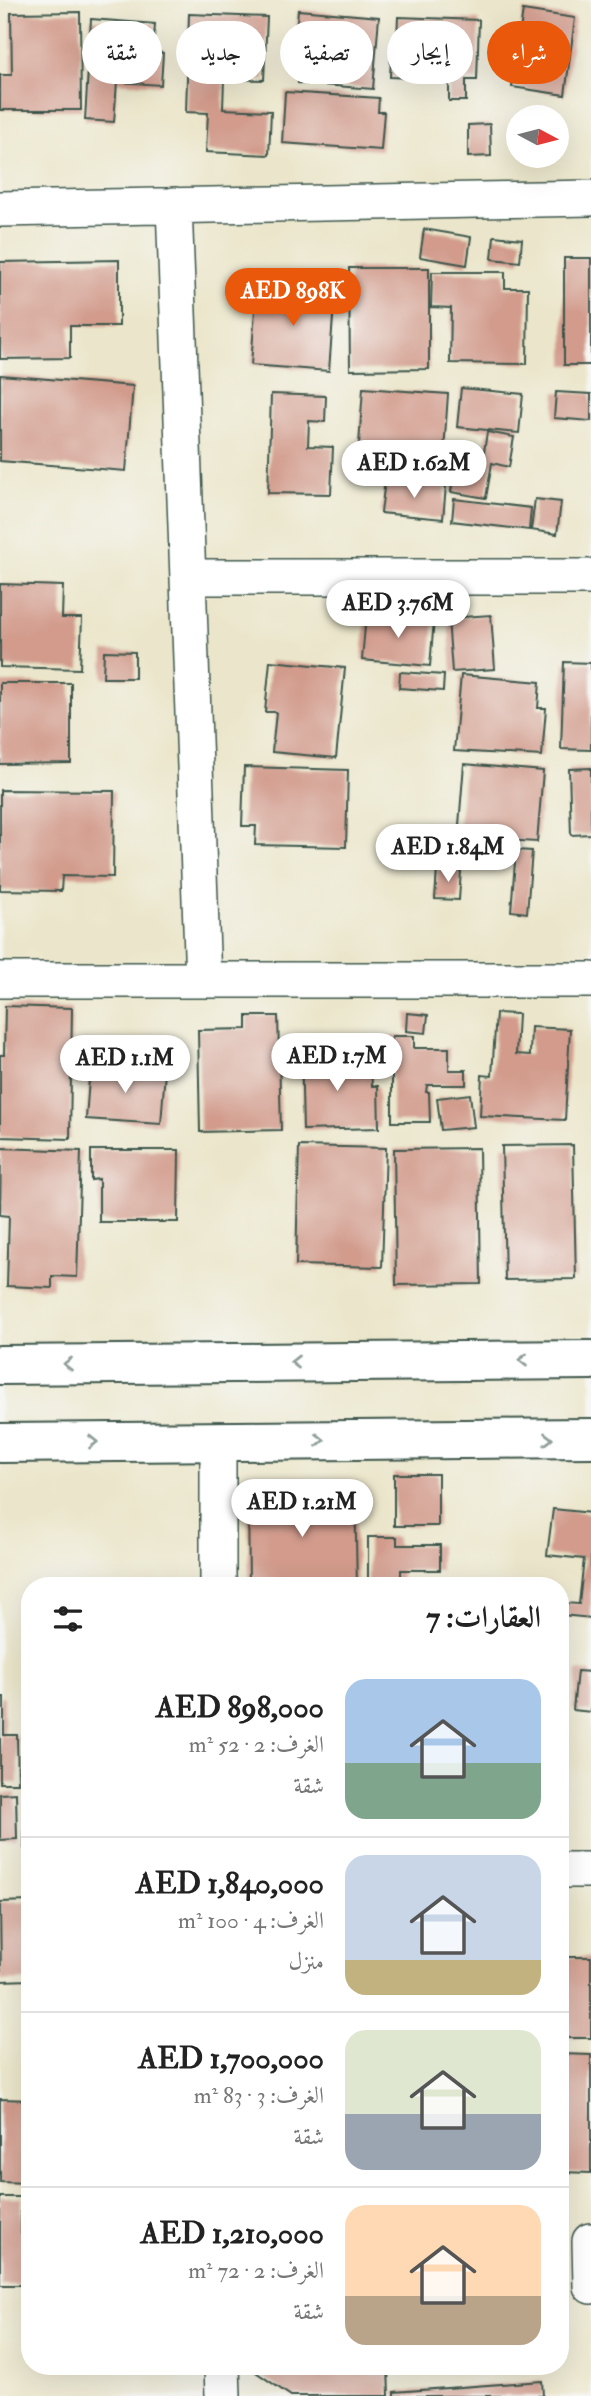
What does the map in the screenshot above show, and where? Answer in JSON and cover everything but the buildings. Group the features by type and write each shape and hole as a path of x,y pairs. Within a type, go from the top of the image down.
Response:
{"street":[{"path":"0,209 591,198"},
{"path":"174,205 203,980"},
{"path":"188,577 591,577"},
{"path":"0,980 591,980"},
{"path":"0,1365 591,1360"},
{"path":"0,1443 591,1438"},
{"path":"218,1441 218,1577"},
{"path":"569,1870 591,1870"},
{"path":"580,2241 591,2286"},
{"path":"222,2375 223,2396"}]}
